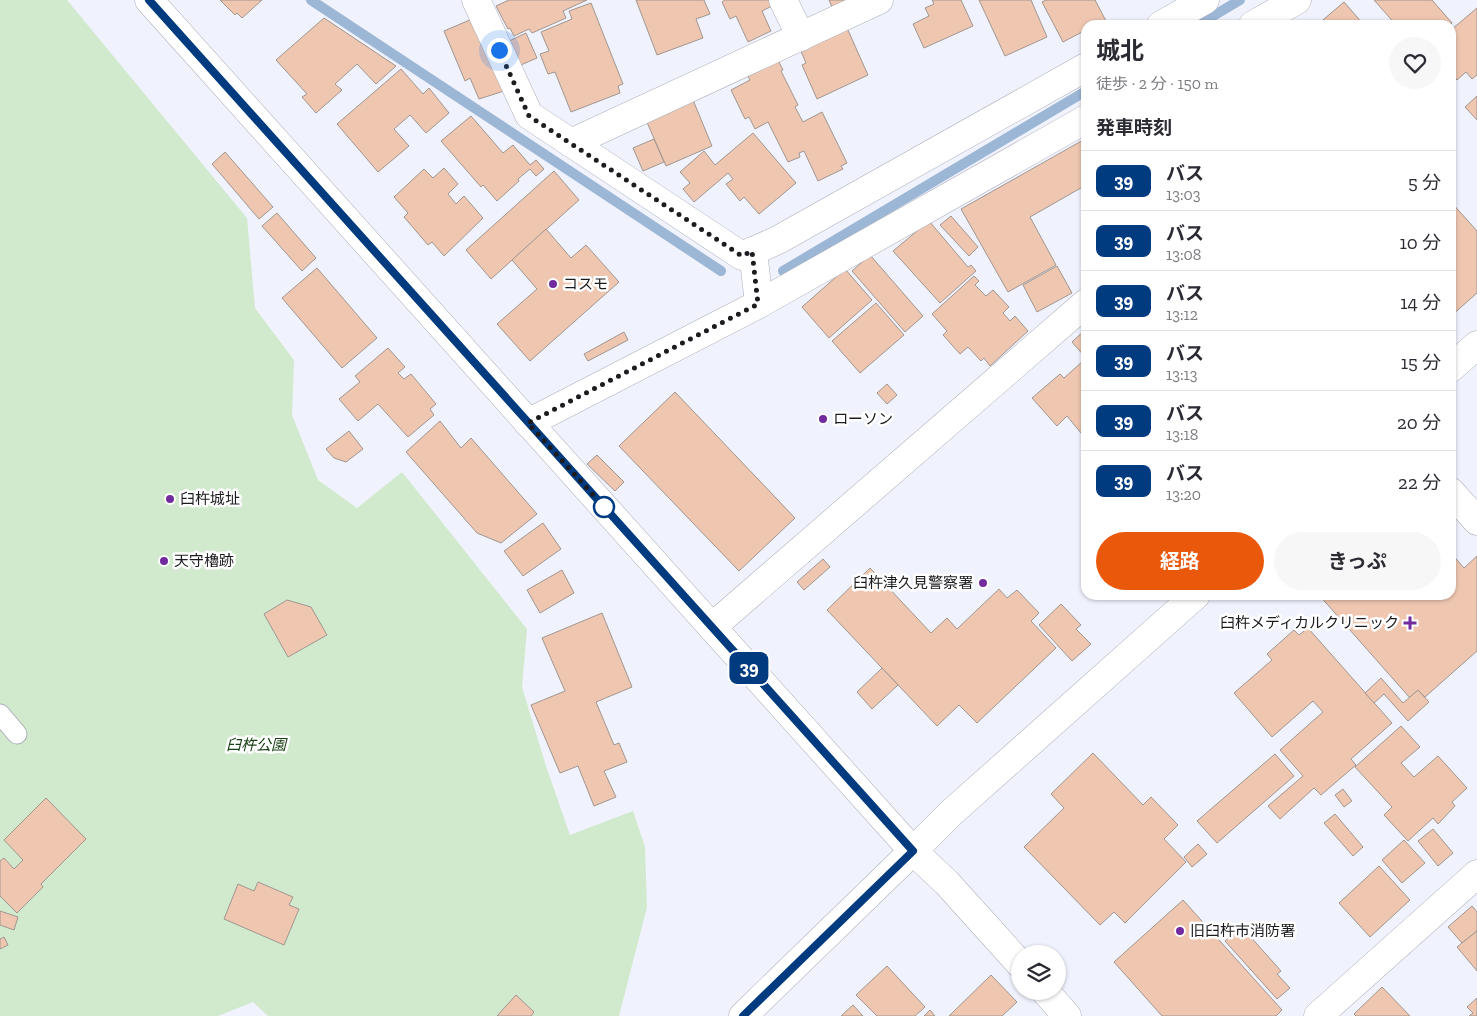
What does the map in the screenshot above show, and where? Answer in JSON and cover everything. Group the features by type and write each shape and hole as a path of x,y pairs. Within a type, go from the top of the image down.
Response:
{"street":[{"path":"149,0 913,851 947,883 1011,954"},
{"path":"476,0 529,116 742,256 778,240 1081,70"},
{"path":"783,0 801,37"},
{"path":"572,143 880,0"},
{"path":"1170,20 1205,0"},
{"path":"1262,20 1297,0"},
{"path":"528,423 758,304 1081,122"},
{"path":"752,251 758,304"},
{"path":"712,626 1081,307"},
{"path":"1456,364 1477,345"},
{"path":"1456,498 1477,521"},
{"path":"743,1016 951,813 1190,600"},
{"path":"1318,1016 1477,874"},
{"path":"1053,1000 1067,1016"}],"lane":[{"path":"0,714 17,734"}],"green space":[{"name":"臼杵公園","path":"0,0 67,0 247,218 255,308 294,360 292,415 318,480 357,508 402,472 527,629 522,687 546,766 570,835 633,811 645,847 647,907 619,1016 268,1016 253,1002 218,1016 0,1016"}],"building":[{"path":"220,0 262,0 242,18 237,13 235,15"},
{"path":"509,0 587,0 563,11 566,18 532,33 529,29 514,36 510,28 508,29 496,6"},
{"path":"636,0 704,0 710,14 696,19 703,38 657,55"},
{"path":"725,0 769,0 772,6 762,11 771,31 748,42 736,16 730,19 722,2"},
{"path":"829,0 847,0 832,7"},
{"path":"932,0 961,0 973,26 924,48 913,24 929,16 925,8 934,4"},
{"path":"979,0 1031,0 1047,37 1005,56"},
{"path":"1046,0 1095,0 1105,20 1081,20 1081,33 1063,42 1042,2"},
{"path":"1374,0 1432,0 1449,20 1392,20"},
{"path":"1344,2 1360,20 1323,20"},
{"path":"591,3 623,84 618,86 620,93 571,112 555,72 548,74 540,54 549,51 541,32 572,19 569,11"},
{"path":"1477,8 1477,75 1472,79 1466,72 1457,80 1456,79 1456,26"},
{"path":"324,18 396,66 376,84 357,64 335,84 342,90 316,113 302,97 307,94 276,60"},
{"path":"472,19 504,91 479,99 470,78 465,81 444,31"},
{"path":"847,28 868,75 817,99 802,65 806,63 800,49"},
{"path":"526,33 537,58 516,67 505,43"},
{"path":"778,60 783,70 781,71 798,105 795,107 803,122 822,112 847,163 841,166 843,169 818,181 804,151 799,153 800,157 788,162 768,122 755,129 749,117 745,119 731,90 750,80 747,75"},
{"path":"401,69 423,94 429,88 449,113 426,133 410,115 394,129 409,146 378,172 337,124"},
{"path":"1477,96 1477,120 1465,107"},
{"path":"693,100 712,146 666,166 646,120"},
{"path":"471,116 503,153 513,145 530,165 536,160 544,169 536,176 530,169 497,201 483,185 481,187 441,141"},
{"path":"753,133 796,183 759,214 744,197 740,201 726,184 733,179 728,173 694,202 683,189 690,183 680,172 704,151 715,165"},
{"path":"654,139 664,162 643,171 633,148"},
{"path":"1081,141 1081,188 1030,217 1056,265 1008,292 961,209"},
{"path":"225,152 273,207 259,219 212,164"},
{"path":"444,168 458,184 448,194 456,204 464,196 483,218 444,256 432,242 428,245 404,217 408,213 394,197 424,169 433,178"},
{"path":"554,171 579,200 491,279 466,250"},
{"path":"1456,208 1477,231 1477,293 1456,312"},
{"path":"277,213 316,258 302,271 262,226"},
{"path":"951,216 978,247 969,256 940,225"},
{"path":"929,221 968,267 971,265 976,271 940,303 893,251"},
{"path":"546,229 571,258 586,245 619,282 530,361 497,324 537,289 512,260"},
{"path":"870,255 923,316 905,332 852,271"},
{"path":"1057,266 1072,293 1037,312 1023,285"},
{"path":"317,268 377,338 342,368 282,298"},
{"path":"845,269 872,300 829,338 802,307"},
{"path":"974,276 979,281 975,285 986,296 993,290 1009,307 1003,313 1010,321 1015,316 1028,331 990,366 984,358 981,361 968,347 960,354 943,335 947,331 932,314"},
{"path":"876,303 904,335 860,373 832,341"},
{"path":"624,332 628,340 588,361 584,354"},
{"path":"1081,334 1081,352 1072,342"},
{"path":"388,348 405,367 398,373 404,379 411,374 436,404 430,409 434,415 408,437 378,404 358,421 339,399 360,382 355,376"},
{"path":"1081,363 1081,433 1067,416 1057,426 1032,398 1060,374 1064,378"},
{"path":"887,384 897,395 887,404 877,393"},
{"path":"675,392 795,518 739,571 619,446"},
{"path":"440,421 461,448 471,438 537,514 501,543 477,533 406,452"},
{"path":"349,431 363,449 346,462 334,458 326,449"},
{"path":"597,455 624,482 615,491 587,464"},
{"path":"543,523 561,549 523,576 504,551"},
{"name":"臼杵メディカルクリニック","path":"1477,556 1477,651 1425,697 1418,690 1410,698 1323,600 1456,600 1456,559 1464,568"},
{"path":"823,559 830,567 804,590 797,582"},
{"path":"870,568 931,633 947,618 957,629 999,589 1007,598 1017,590 1039,613 1031,621 1056,648 977,723 959,705 937,726 827,610"},
{"path":"562,570 574,593 540,613 527,590"},
{"path":"287,600 311,607 327,635 288,657 264,614"},
{"path":"1061,604 1081,625 1076,629 1091,644 1072,661 1039,625"},
{"path":"602,613 632,687 596,702 614,745 619,743 627,762 604,771 616,797 594,806 578,766 560,773 531,705 565,691 542,638"},
{"path":"1308,628 1392,723 1351,759 1356,765 1321,795 1314,788 1280,819 1268,806 1303,776 1280,750 1323,712 1313,701 1272,737 1234,693 1272,660 1267,654 1294,630 1299,635"},
{"path":"882,668 898,685 872,709 857,692"},
{"path":"1381,678 1403,703 1418,690 1429,702 1408,721 1384,694 1374,703 1365,693"},
{"path":"1401,726 1420,747 1401,763 1414,777 1438,756 1467,788 1452,802 1455,806 1438,824 1433,818 1408,841 1384,815 1392,807 1355,767"},
{"path":"1093,753 1143,805 1151,797 1178,825 1164,839 1186,862 1125,923 1114,912 1100,925 1024,847 1064,808 1051,794"},
{"path":"1275,754 1294,776 1217,843 1197,821"},
{"path":"1343,789 1352,801 1344,807 1335,795"},
{"path":"46,798 86,839 41,884 43,887 17,913 0,896 0,861 4,858 14,869 23,860 4,840"},
{"path":"1335,814 1363,847 1353,856 1324,823"},
{"path":"1433,829 1453,853 1438,866 1418,841"},
{"path":"1404,840 1425,863 1402,883 1382,860"},
{"path":"1198,844 1207,854 1192,867 1184,857"},
{"path":"1379,866 1410,900 1370,937 1339,903"},
{"path":"258,882 293,897 289,905 299,909 284,945 224,919 238,884 254,891"},
{"name":"旧臼杵市消防署","path":"1183,900 1282,1010 1276,1016 1162,1016 1114,962"},
{"path":"1472,906 1477,912 1477,931 1462,943 1448,927"},
{"path":"0,911 18,917 14,930 0,925"},
{"path":"1241,926 1281,971 1277,974 1290,988 1277,999 1225,941"},
{"path":"1477,931 1477,971 1457,947"},
{"path":"4,937 8,945 0,949 0,939"},
{"path":"887,966 925,1007 915,1016 877,1016 856,995"},
{"path":"991,975 1011,996 1011,1000 1017,1002 1002,1016 949,1016"},
{"path":"1382,987 1410,1016 1356,1016 1354,1014"},
{"path":"516,995 534,1012 531,1016 497,1016"},
{"path":"1477,998 1477,1016 1469,1016 1473,1013 1467,1007"},
{"path":"853,1005 863,1016 841,1016"},
{"path":"930,1010 935,1016 924,1016"}],"waterway":[{"path":"311,0 721,271"},
{"path":"1206,20 1240,0"},
{"path":"783,271 1081,94"}],"bus line":[{"name":"39","path":"149,0 913,851 743,1016"}],"place":[{"name":"コスモ","path":"553,284"},
{"name":"ローソン","path":"823,419"},
{"name":"臼杵城址","path":"170,499"},
{"name":"天守櫓跡","path":"164,561"},
{"name":"臼杵津久見警察署","path":"983,583"},
{"name":"臼杵メディカルクリニック","path":"1410,623"},
{"name":"旧臼杵市消防署","path":"1180,931"}],"route":[{"path":"499,50 529,116 742,256 752,251 758,304 528,423 607,510 604,507"}]}
